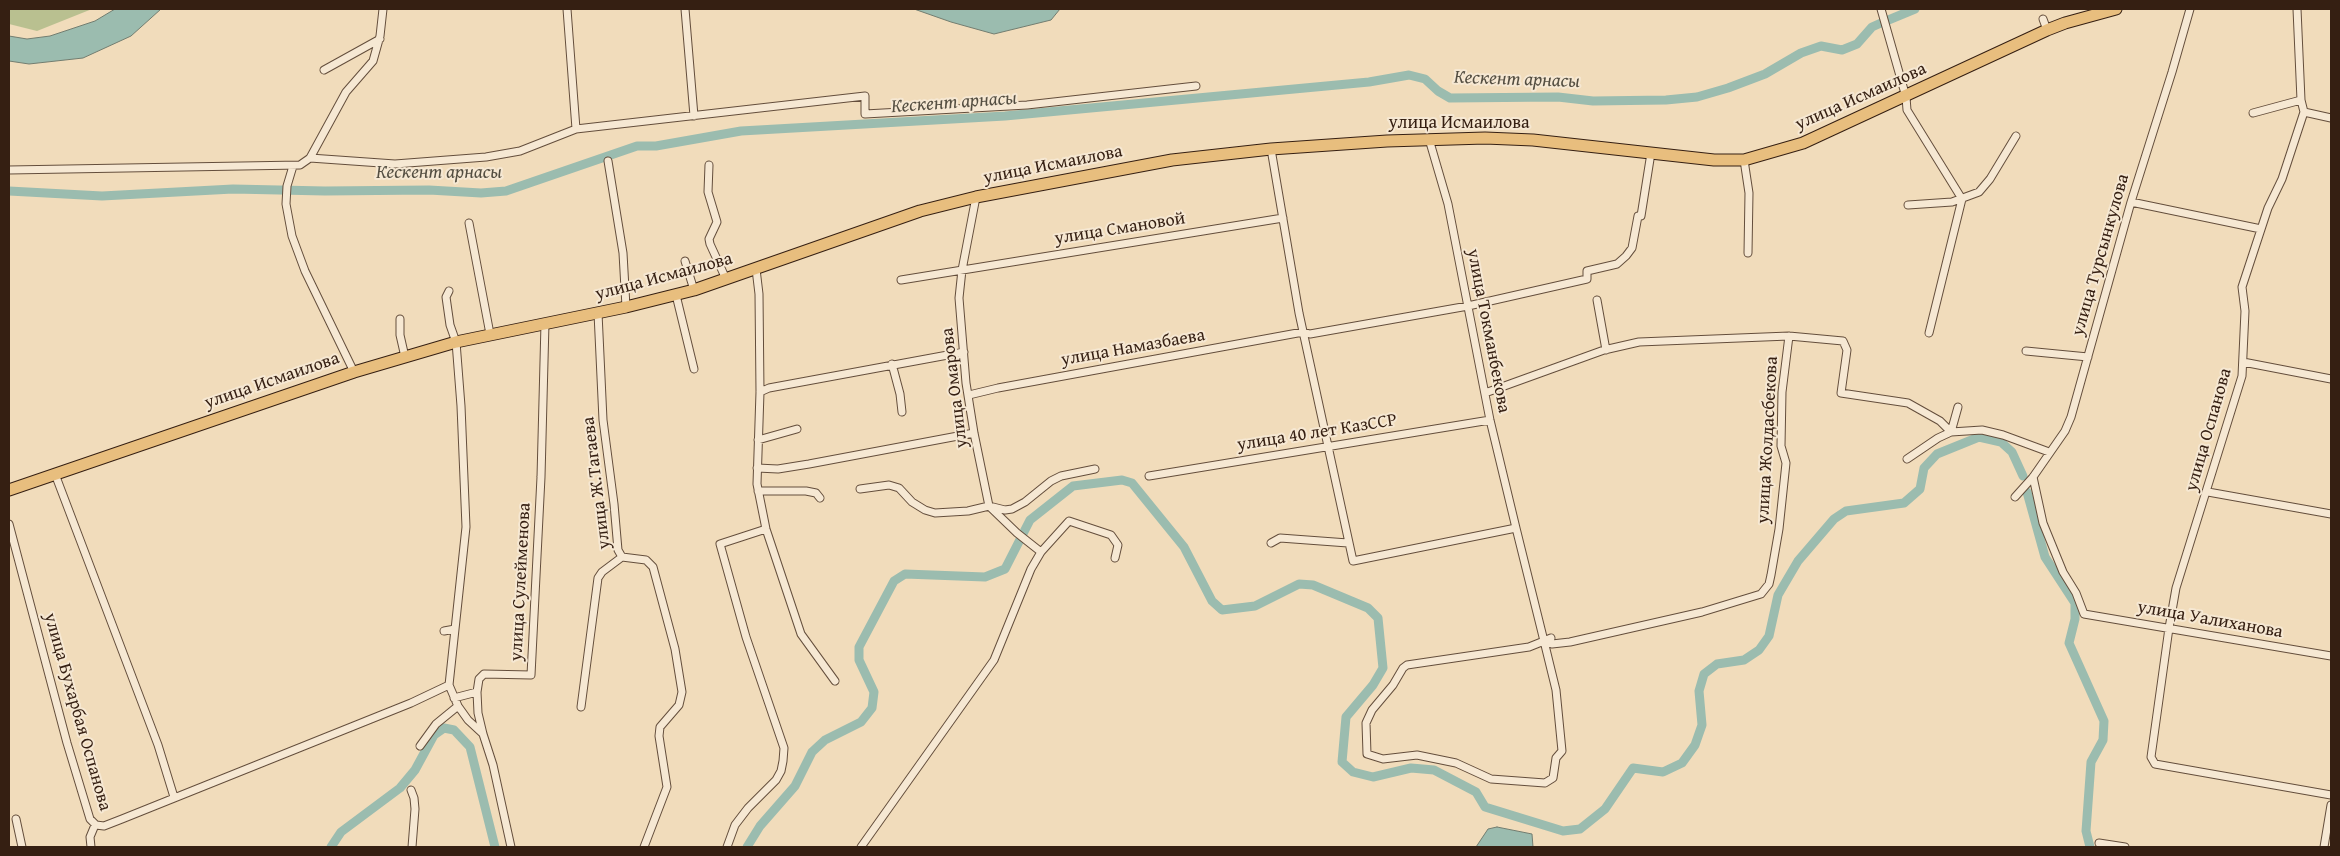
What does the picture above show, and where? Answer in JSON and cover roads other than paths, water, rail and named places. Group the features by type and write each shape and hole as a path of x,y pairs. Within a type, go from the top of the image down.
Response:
{"main road":[{"name":"улица Исмаилова","path":"9,487 55,474 354,372 456,342 626,307 694,290 911,214 976,197 1172,160 1271,150 1429,139 1485,138 1533,140 1714,160 1744,160 1803,144 2047,30 2116,9"}],"street":[{"path":"9,170 141,166 300,165 310,158 346,92 373,61 380,39 383,9"},
{"path":"567,9 576,130"},
{"path":"685,9 694,116"},
{"path":"1881,9 1906,97 1907,110 1962,199 1929,333"},
{"name":"улица Турсынкулова","path":"2015,497 2033,477 2065,431 2071,417 2131,202 2190,9"},
{"path":"2297,9 2301,100 2304,112 2331,118"},
{"path":"2043,19 2047,30"},
{"path":"324,70 380,39"},
{"path":"310,158 394,164 486,157 520,151 576,130 864,96 866,114 1027,105 1196,86"},
{"path":"2253,113 2301,100"},
{"name":"улица Оспанова","path":"2304,112 2282,179 2268,208 2242,287 2245,311 2243,362 2238,396 2184,561 2169,628 2151,749 2152,760 2156,764 2331,795"},
{"path":"1908,205 1952,202 1972,196 1986,186 2016,136"},
{"name":"улица Токманбекова","path":"1429,139 1448,204 1490,420 1516,528 1547,639 1556,690 1562,751 1556,758 1550,782 1545,783 1491,779 1472,769 1417,755 1383,760 1367,754 1365,747 1366,722 1372,710 1407,665 1529,647 1547,639"},
{"path":"1271,150 1304,332 1353,561 1516,528"},
{"name":"улица Намазбаева","path":"969,395 998,388 1304,332 1310,334 1468,306 1588,279 1587,272 1617,264 1632,248 1638,216 1640,216 1651,153"},
{"path":"1744,160 1749,193 1748,253"},
{"path":"608,161 623,253 626,307"},
{"path":"709,165 708,192 717,222 709,239 726,279"},
{"path":"292,166 287,186 286,204 292,236 305,271 354,372"},
{"name":"улица Омарова","path":"976,197 962,270 960,298 964,352 974,433 989,506"},
{"path":"2131,202 2261,229"},
{"name":"улица Смановой","path":"901,280 1283,218"},
{"path":"469,224 490,334"},
{"path":"685,261 694,290"},
{"path":"756,269 759,294 760,392 758,491 766,529 801,634 835,681"},
{"path":"449,291 446,297 452,331 456,342 462,406 466,527 448,685 458,706 468,720 483,734"},
{"path":"676,295 694,369"},
{"path":"1597,300 1606,350"},
{"name":"улица Ж.Тагаева","path":"598,313 603,420 618,550 622,558 646,560 654,567 675,648 682,692 679,705 660,727 659,736 667,787 644,847"},
{"path":"400,319 400,335 405,357"},
{"name":"улица Сулейменова","path":"478,692 479,679 484,674 531,675 541,477 545,323"},
{"name":"улица Жолдасбекова","path":"1771,575 1779,528 1786,463 1782,446 1781,423 1789,336"},
{"name":"улица Жолдасбекова","path":"1485,393 1606,350 1639,342 1789,336 1843,341 1846,350 1841,393 1908,403 1940,421 1951,432"},
{"path":"2026,351 2088,357"},
{"path":"760,392 769,388 964,352"},
{"path":"2243,362 2331,379"},
{"path":"892,364 900,394 902,412"},
{"path":"1951,432 1958,407"},
{"name":"улица 40 лет КазССР","path":"1149,476 1328,445 1490,420"},
{"path":"758,440 798,430"},
{"path":"1907,459 1938,438 1951,432 1992,431 2049,452"},
{"path":"757,468 778,468 808,464 864,452 974,433"},
{"path":"860,489 889,485 899,488 912,502 925,510 935,513 968,511 989,506 1005,510 1012,509 1061,476 1095,469"},
{"path":"55,474 158,745 174,797"},
{"name":"улица Уалиханова","path":"2033,477 2042,523 2063,572 2076,593 2084,614 2331,656"},
{"path":"758,491 806,491 816,493 820,498"},
{"path":"2208,492 2331,514"},
{"path":"989,506 1016,533 1041,552"},
{"path":"861,847 994,660 1031,569 1041,552 1069,521 1093,530 1104,531 1111,535 1118,545 1115,558"},
{"name":"улица Бухарбая Оспанова","path":"9,524 64,733 90,819 95,825 104,826 411,703 448,685"},
{"path":"728,847 735,826 748,808 776,780 781,771 783,761 784,748 746,637 720,544 766,529"},
{"path":"1271,543 1280,538 1348,542"},
{"path":"581,707 598,578 602,572 622,558"},
{"name":"улица Токманбекова","path":"1547,639 1552,644 1570,642 1746,599 1761,594 1769,584 1771,575"},
{"path":"444,631 455,629"},
{"path":"454,698 478,692 478,713 493,765 511,847"},
{"path":"420,746 436,724 458,706"},
{"path":"411,790 415,809 412,847"},
{"path":"2324,847 2331,805"},
{"path":"16,820 22,847"},
{"path":"91,847 90,837 95,825"},
{"path":"2099,843 2125,847"}],"waterway":[{"name":"Кескент арнасы","path":"1886,21 1915,9"},
{"name":"Кескент арнасы","path":"9,191 102,196 233,189 325,191 429,190 481,193 506,191 637,146 656,146 741,131 1005,116 1369,82 1409,75 1425,79 1438,91 1450,98 1558,97 1593,101 1666,100 1697,97 1728,88 1765,74 1801,53 1821,46 1842,50 1857,44 1872,27 1881,23"},
{"path":"747,847 760,826 795,786 812,752 825,740 861,722 872,708 874,692 859,660 859,647 894,581 905,574 985,577 1005,569 1030,520 1073,486 1122,480 1132,483 1184,547 1212,601 1222,610 1255,606 1299,584 1313,585 1368,608 1378,618 1383,668 1373,685 1346,717 1342,762 1353,772 1373,777 1411,768 1434,770 1476,792 1485,807 1563,831 1580,829 1605,809 1633,768 1663,772 1682,763 1695,745 1702,725 1699,691 1704,674 1717,664 1744,660 1759,650 1769,636 1778,595 1798,561 1834,519 1846,511 1904,503 1920,489 1924,468 1937,454 1979,437 2001,442 2012,452 2023,476"},
{"path":"2027,492 2045,557 2075,603 2075,619 2069,643 2104,721 2103,740 2091,762 2086,831 2090,847"},
{"path":"331,847 341,832 400,788 415,770 434,735 444,728 454,730 470,747 495,847"}]}
